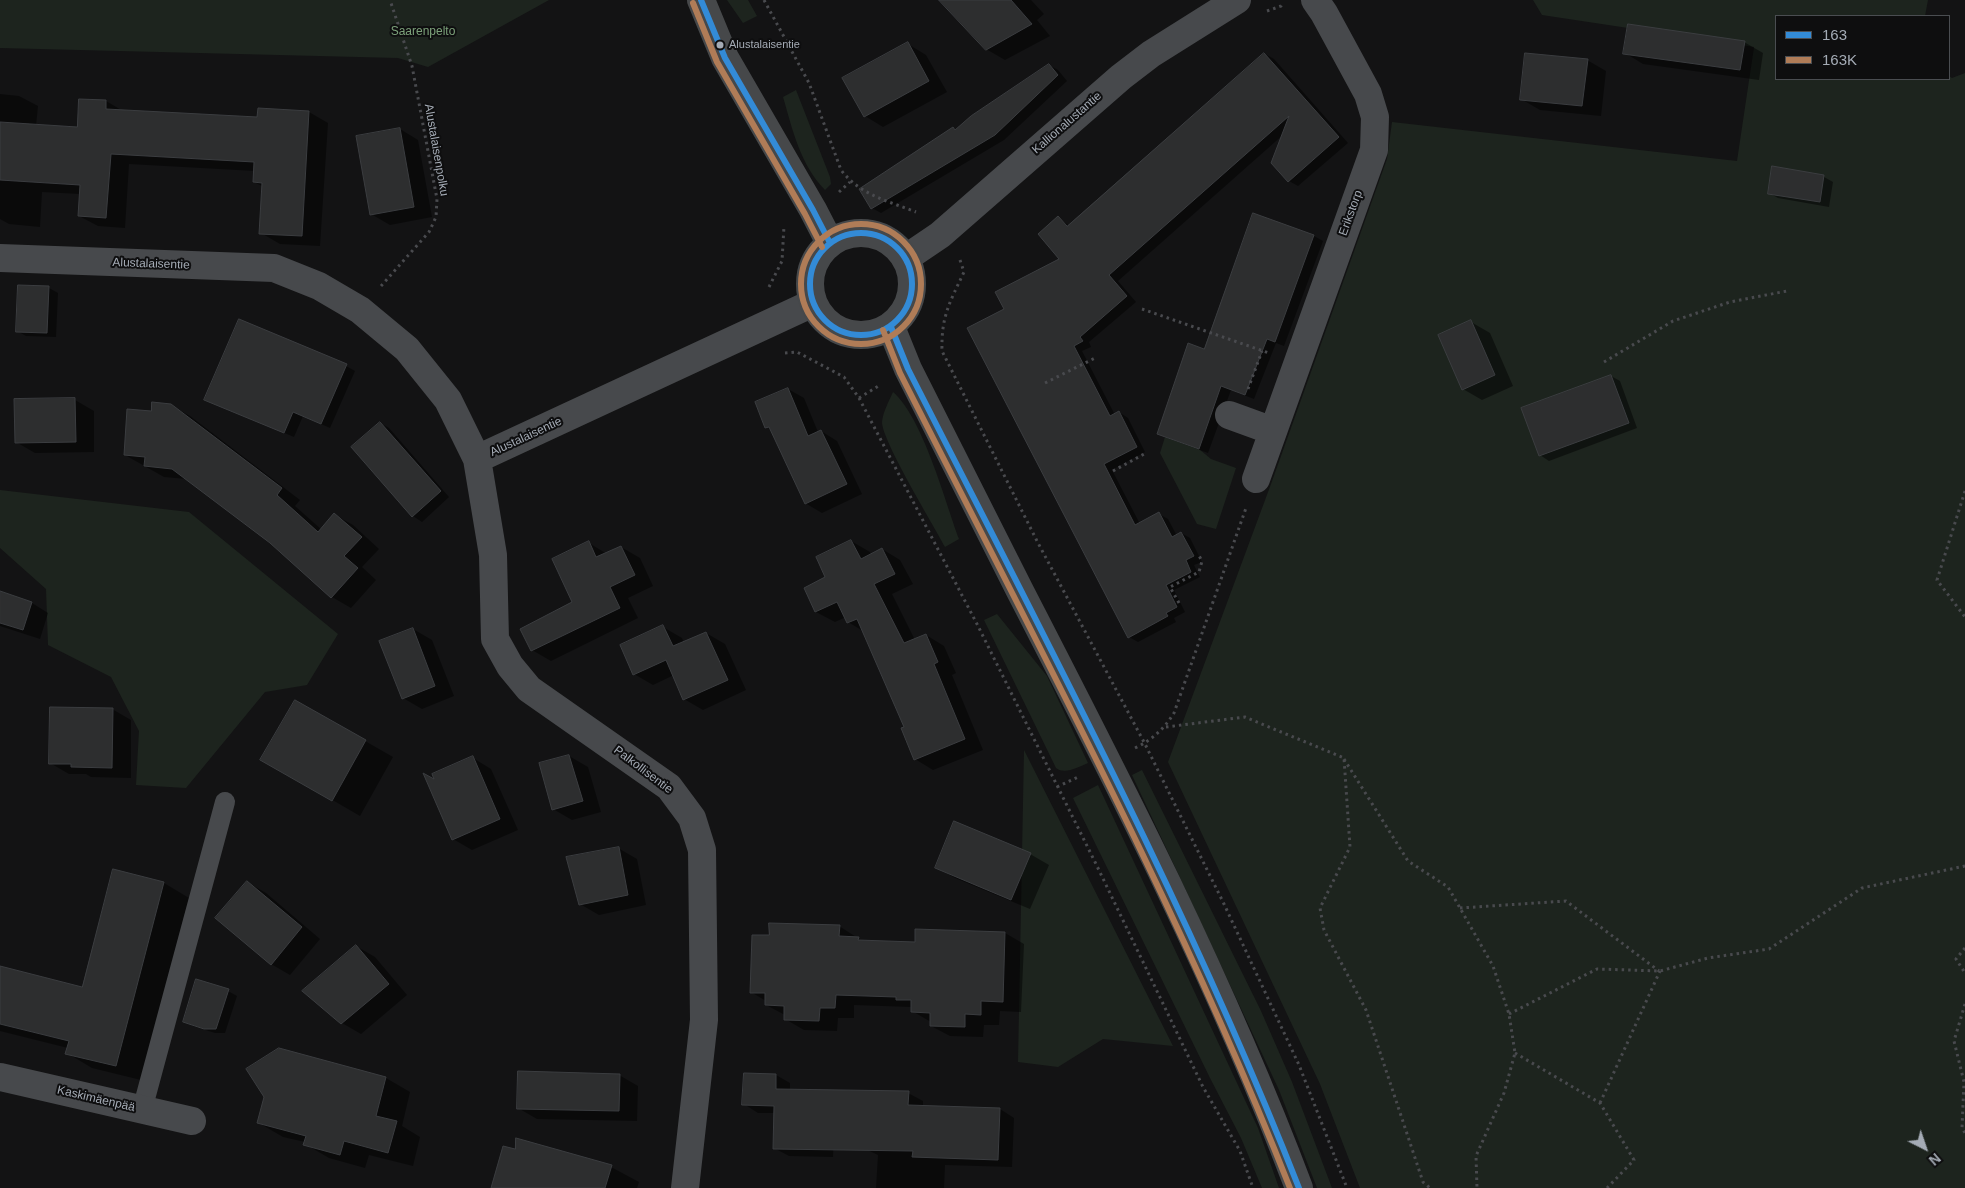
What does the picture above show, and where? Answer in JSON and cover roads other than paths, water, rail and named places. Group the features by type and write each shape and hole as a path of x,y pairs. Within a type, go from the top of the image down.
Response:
{"street":[{"path":"701,0 725,58 814,210 830,243"},
{"name":"Kallionalustantie","path":"906,258 940,235 1120,77 1151,54 1237,0"},
{"name":"Erikstorp","path":"1256,479 1374,150 1375,117 1368,94 1315,0"},
{"path":"858,233 872,234 886,239 898,248 906,258 912,275 909,303 902,316 891,327 878,334 852,335 839,331 819,315 809,290 810,277 813,264 820,252 830,243 843,236 858,233"},
{"name":"Alustalaisentie","path":"0,258 274,268 320,286 360,310 407,349 448,400 477,459 813,303"},
{"path":"891,327 908,369 1126,797 1227,1010 1299,1188"},
{"path":"1229,415 1273,431"},
{"name":"Palkollisentie","path":"477,459 493,555 495,639 510,666 529,690 669,787 692,818 702,850 704,1020 686,1188"},
{"name":"Kaskimäenpää","path":"0,1077 192,1121"}],"lane":[{"path":"142,1110 225,802"}],"place":[{"name":"Alustalaisentie","path":"720,45"}],"park label":[{"name":"Saarenpelto","path":"423,32"}]}
